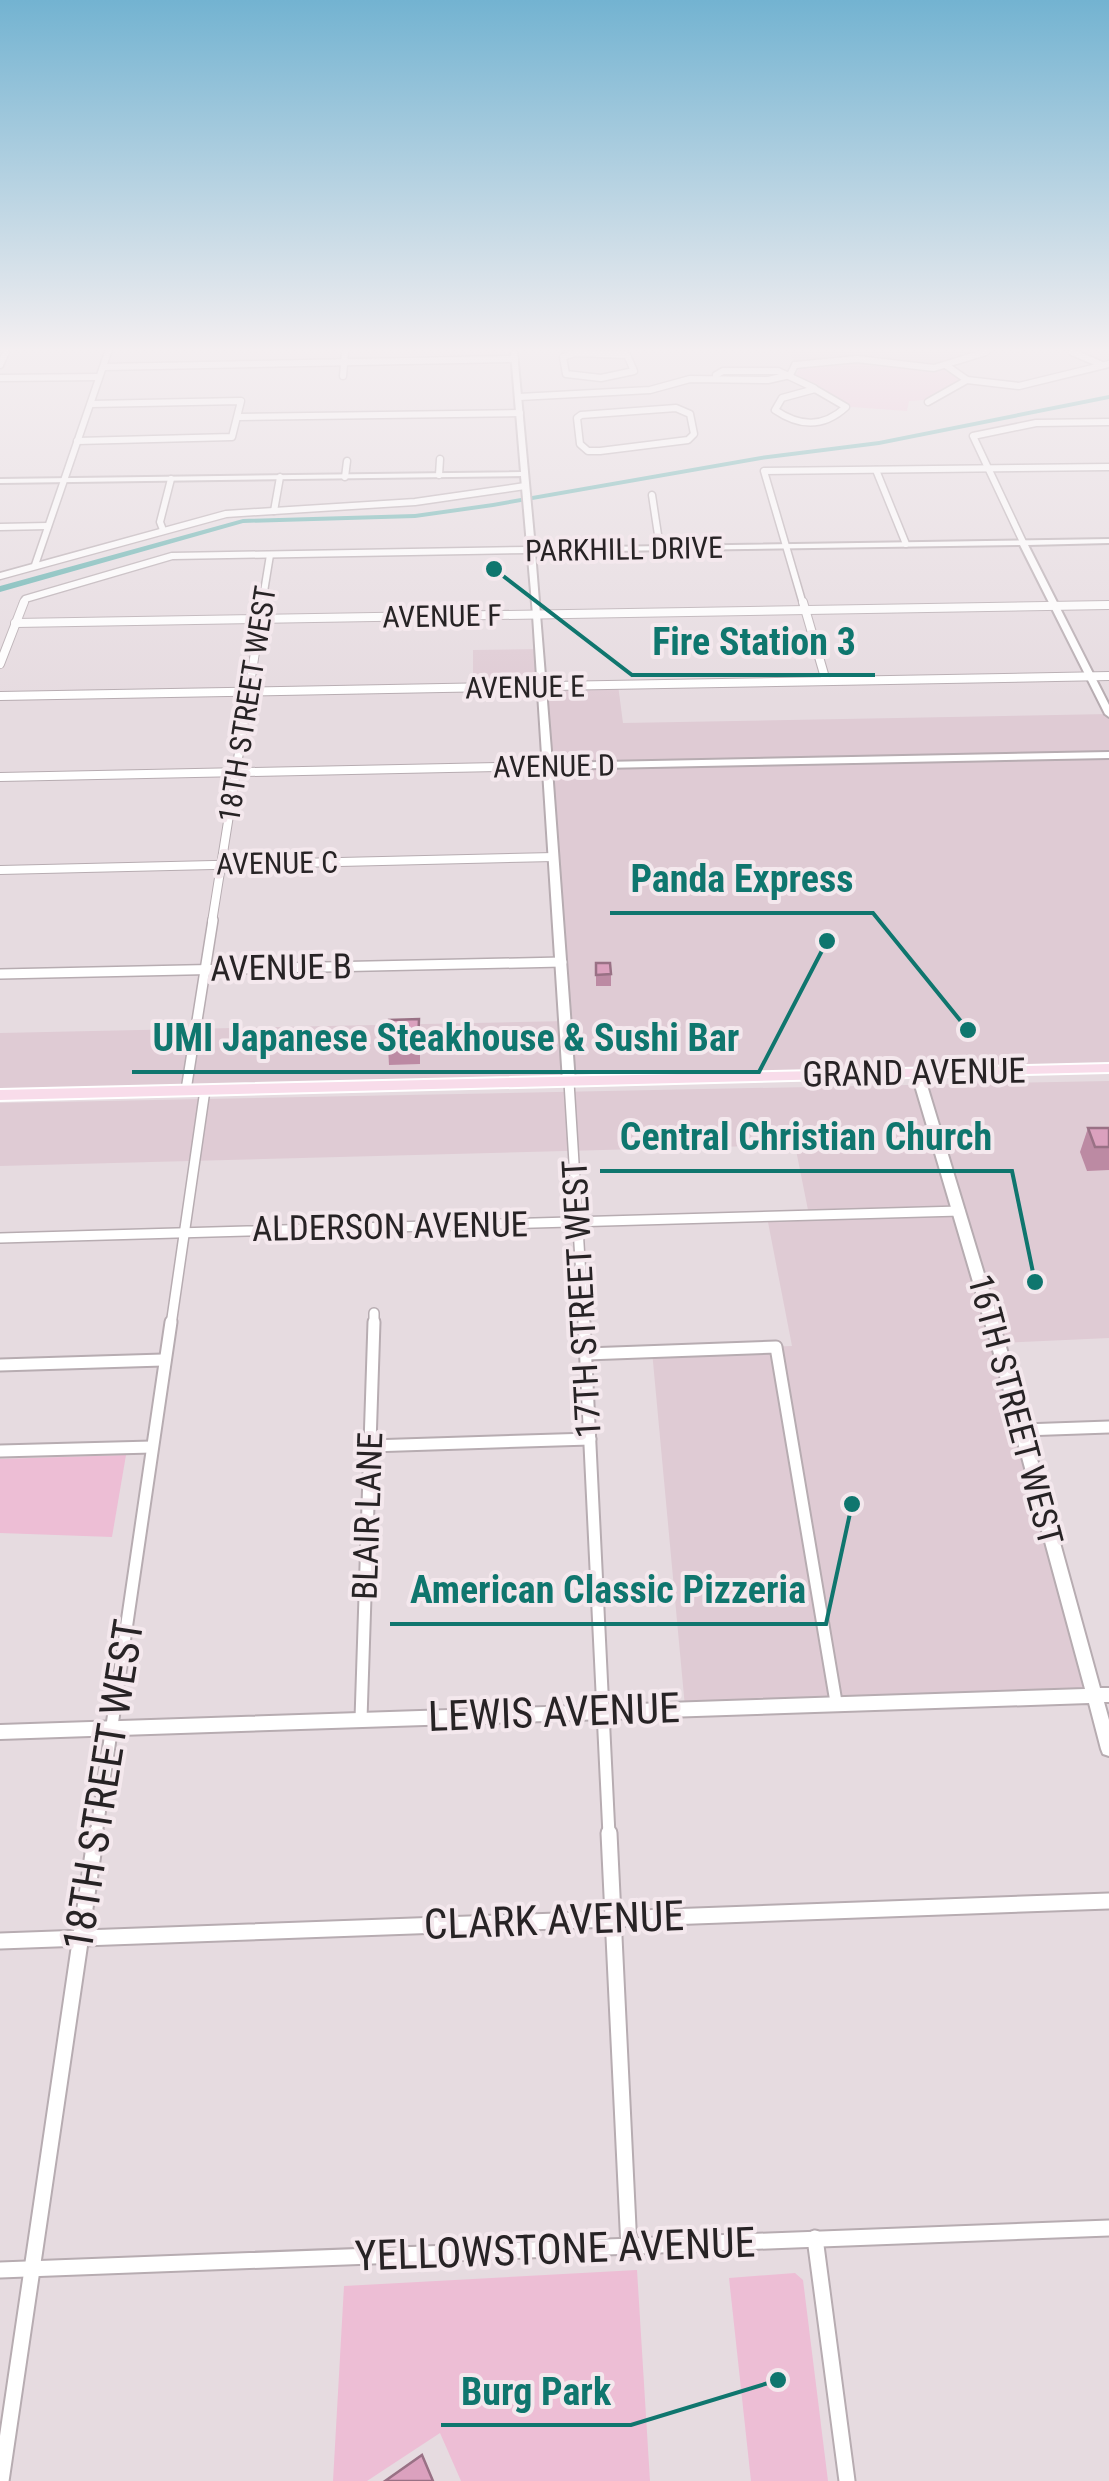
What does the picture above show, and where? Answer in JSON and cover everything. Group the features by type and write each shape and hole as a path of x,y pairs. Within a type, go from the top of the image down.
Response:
{"main road":[{"name":"GRAND AVENUE","path":"0,1094 1109,1068"}],"street":[{"path":"36,565 68,468"},
{"path":"344,477 346,468"},
{"path":"439,468 439,475"},
{"name":"17TH STREET WEST","path":"524,468 538,615 586,1354 629,2248"},
{"path":"989,468 1109,714"},
{"path":"826,681 764,471 1015,468"},
{"path":"876,470 906,544"},
{"path":"0,480 524,474"},
{"path":"274,511 280,478"},
{"path":"162,530 160,522 171,479"},
{"path":"0,576 226,514 415,502 525,490"},
{"path":"652,495 660,548"},
{"path":"0,527 48,526"},
{"name":"PARKHILL DRIVE","path":"15,623 25,600 172,556 1109,541"},
{"name":"18TH STREET WEST","path":"186,1090 270,555"},
{"name":"AVENUE F","path":"15,623 1109,604"},
{"path":"0,664 15,623"},
{"name":"AVENUE E","path":"0,696 1109,676"},
{"name":"AVENUE D","path":"0,777 1109,756"},
{"name":"AVENUE C","path":"0,870 554,857"},
{"name":"AVENUE B","path":"0,974 562,962"},
{"name":"16TH STREET WEST","path":"917,1072 1102,1696 1109,1750"},
{"name":"18TH STREET WEST","path":"1,2481 113,1728 163,1360 187,1231 206,1090"},
{"name":"ALDERSON AVENUE","path":"0,1238 960,1211"},
{"name":"BLAIR LANE","path":"361,1719 374,1313"},
{"path":"586,1354 776,1347 836,1702"},
{"path":"0,1364 163,1360"},
{"path":"1023,1430 1109,1427"},
{"path":"370,1446 590,1440"},
{"path":"0,1450 152,1447"},
{"name":"LEWIS AVENUE","path":"0,1732 1102,1696"},
{"name":"CLARK AVENUE","path":"0,1941 1109,1901"},
{"name":"YELLOWSTONE AVENUE","path":"0,2270 1109,2228"},
{"path":"815,2238 846,2481"}],"shaded area":[{"path":"540,649 542,686 618,685 623,723 1109,714 1109,1068 0,1095 0,1033 567,1021 542,687 473,688 473,650"},
{"path":"1109,1081 1109,1338 999,1343 1095,1696 685,1707 652,1351 792,1346 767,1217 809,1215 795,1145 0,1166 0,1103"},
{"path":"126,1455 112,1537 0,1533 0,1459"},
{"path":"637,2270 650,2481 461,2481 440,2433 367,2481 333,2481 344,2286"},
{"path":"795,2273 803,2280 828,2481 751,2481 729,2278"}],"building":[{"path":"596,963 610,963 611,974 596,975"},
{"path":"419,1019 418,1046 388,1047 389,1020"},
{"path":"1088,1128 1109,1128 1109,1147 1095,1147"},
{"path":"422,2455 433,2481 385,2481"}],"waterway":[{"path":"0,589 243,521 415,516 705,468"}],"place":[{"name":"Fire Station 3","path":"494,569"},
{"name":"UMI Japanese Steakhouse & Sushi Bar","path":"827,941"},
{"name":"Panda Express","path":"968,1030"},
{"name":"Central Christian Church","path":"1035,1282"},
{"name":"American Classic Pizzeria","path":"852,1504"},
{"name":"Burg Park","path":"778,2380"}]}
